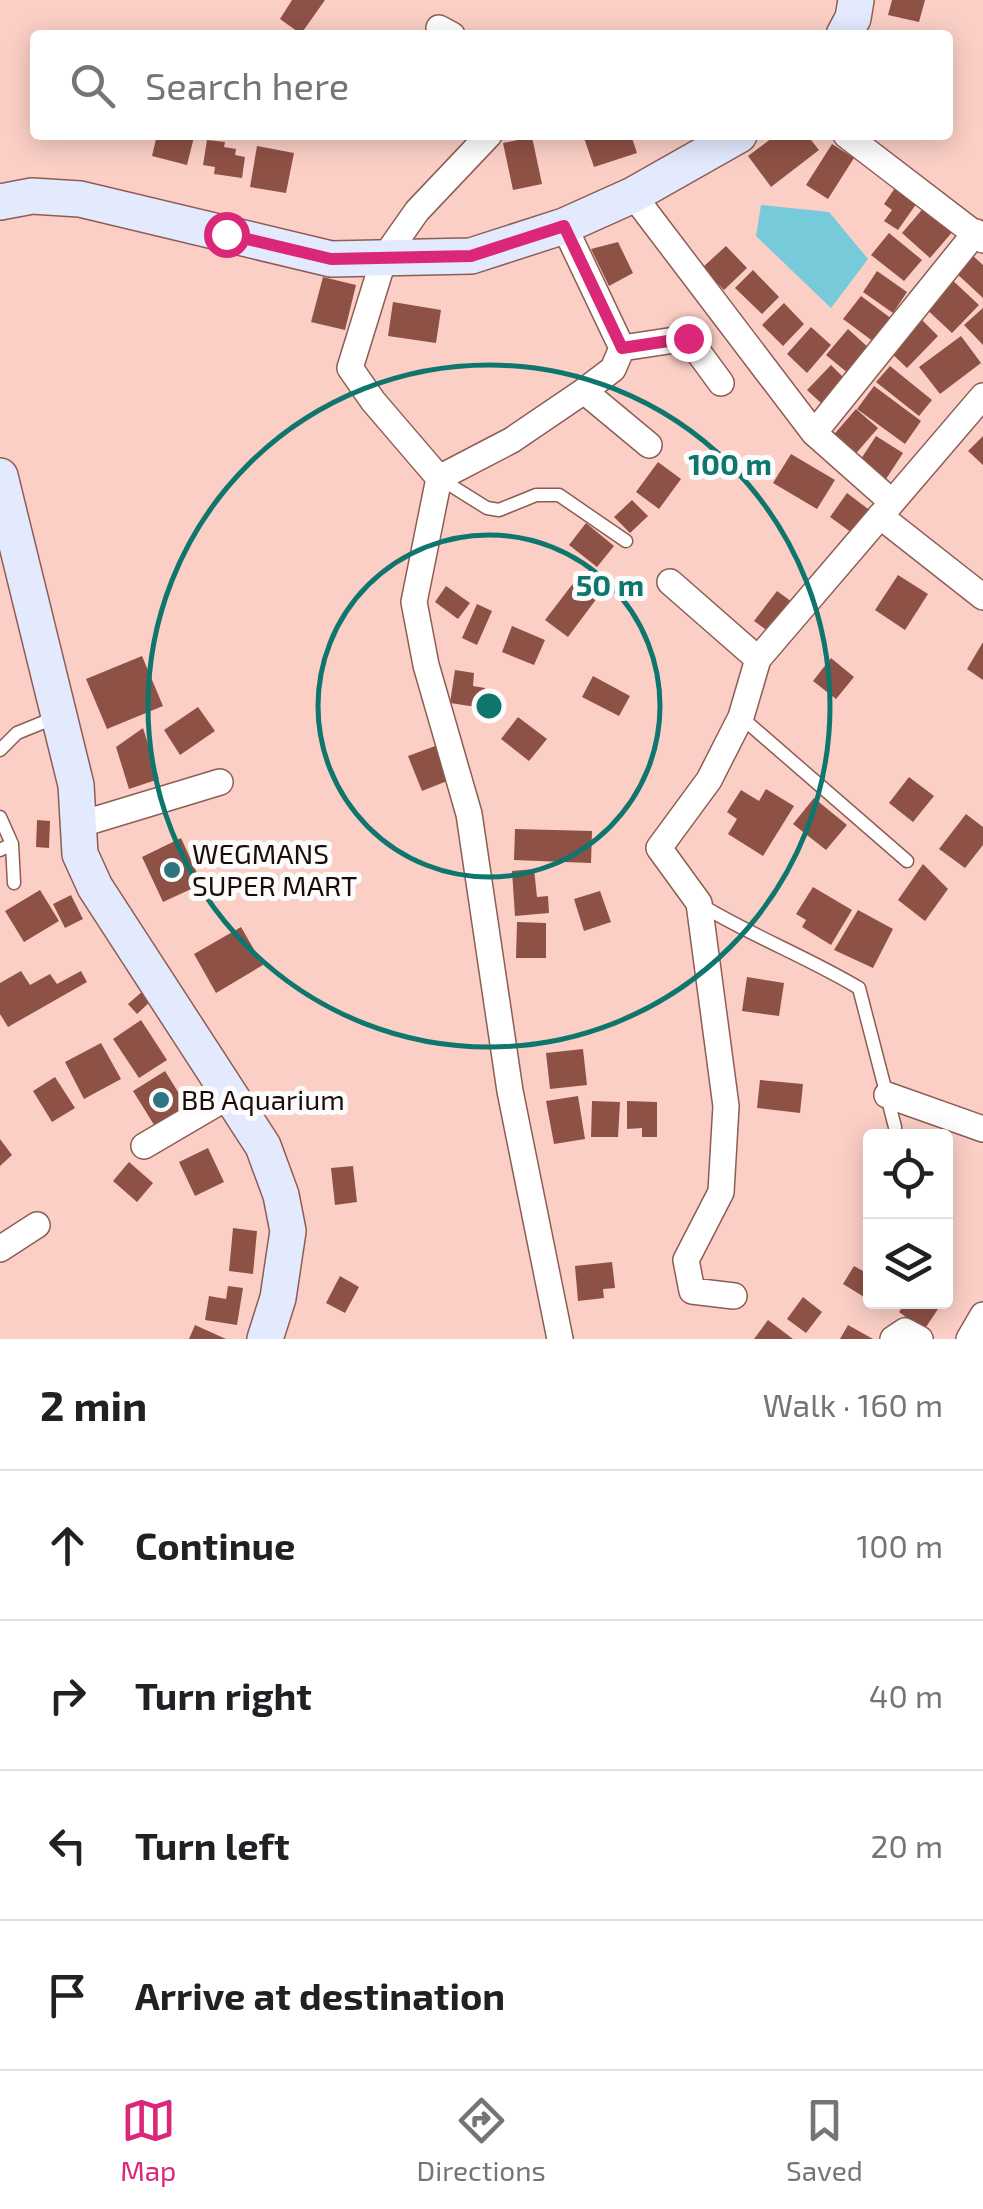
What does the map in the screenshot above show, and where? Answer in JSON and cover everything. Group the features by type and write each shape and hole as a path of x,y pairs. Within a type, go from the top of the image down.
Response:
{"main road":[{"path":"847,30 856,0"},
{"path":"0,202 32,196 80,198 331,259 471,256 564,226 633,195 730,140"},
{"path":"0,476 76,785 80,854 94,886 263,1146 282,1195 288,1231 278,1298 265,1339"}],"street":[{"path":"438,478 372,401 350,368 384,258 417,211 484,140"},
{"path":"814,433 980,236 853,140"},
{"path":"633,195 814,433 886,509 983,597"},
{"path":"438,478 512,440 613,370 622,348 564,226"},
{"path":"622,348 688,338 720,383"},
{"path":"584,391 649,445"},
{"path":"734,1296 692,1292 686,1260 721,1192 726,1106 699,904 659,848 709,780 740,717 758,658 983,396"},
{"path":"438,478 414,602 426,665 469,814 510,1091 560,1339"},
{"path":"670,582 758,658"},
{"path":"78,825 220,782"},
{"path":"887,1094 983,1129"},
{"path":"144,1146 231,1095"},
{"path":"0,1249 37,1225"},
{"path":"969,1339 983,1315"},
{"path":"893,1339 905,1330 920,1339"}],"lane":[{"path":"438,478 486,508 500,510 536,495 559,495 626,541"},
{"path":"0,750 17,733 61,716"},
{"path":"740,717 907,861"},
{"path":"0,818 14,883"},
{"path":"699,904 814,961 858,988 895,1127"}],"water":[{"path":"761,205 829,212 868,259 831,308 756,236"}],"building":[{"path":"292,0 325,0 304,30 295,30 280,19"},
{"path":"892,0 925,0 919,22 888,15"},
{"path":"156,140 193,140 187,165 152,156"},
{"path":"207,140 225,142 224,147 236,149 235,155 245,157 242,178 214,174 215,167 203,165"},
{"path":"533,140 542,184 513,190 503,143"},
{"path":"585,140 633,140 637,153 594,167"},
{"path":"769,140 811,140 819,150 771,187 748,156"},
{"path":"832,144 854,158 828,199 806,185"},
{"path":"257,146 294,153 286,193 250,187"},
{"path":"897,185 919,200 898,230 884,221 892,210 884,204"},
{"path":"926,205 954,230 930,258 902,233"},
{"path":"889,233 922,260 904,281 871,255"},
{"path":"618,242 633,273 609,286 591,249"},
{"path":"726,246 747,268 724,290 702,268"},
{"path":"971,254 983,265 983,298 955,272"},
{"path":"753,270 779,297 762,314 735,288"},
{"path":"877,271 907,292 893,313 863,292"},
{"path":"323,277 356,285 345,330 311,322"},
{"path":"949,277 979,305 952,333 922,305"},
{"path":"861,296 892,319 874,342 843,319"},
{"path":"393,302 441,310 436,343 388,336"},
{"path":"784,303 804,324 783,346 762,325"},
{"path":"983,308 983,345 964,325"},
{"path":"918,316 938,336 907,368 887,349"},
{"path":"811,327 831,345 807,373 787,354"},
{"path":"848,329 870,349 849,374 826,355"},
{"path":"961,336 981,363 940,394 919,367"},
{"path":"831,365 845,379 821,403 807,390"},
{"path":"890,366 932,400 919,416 876,382"},
{"path":"874,386 921,421 905,444 857,409"},
{"path":"856,409 878,428 852,458 830,439"},
{"path":"876,436 903,453 886,479 859,462"},
{"path":"983,436 983,465 968,451"},
{"path":"791,454 835,480 817,509 773,483"},
{"path":"658,462 681,479 659,509 636,492"},
{"path":"847,493 876,515 859,538 830,517"},
{"path":"632,500 648,516 630,533 614,517"},
{"path":"586,523 614,546 597,567 569,545"},
{"path":"581,573 603,590 568,637 545,620"},
{"path":"898,575 928,594 905,630 875,610"},
{"path":"446,586 470,603 458,619 435,602"},
{"path":"777,591 799,607 776,637 754,621"},
{"path":"477,604 492,611 477,645 462,638"},
{"path":"512,626 545,640 534,665 502,652"},
{"path":"983,642 983,680 967,669"},
{"path":"142,656 163,706 107,729 86,679"},
{"path":"831,658 854,677 836,699 813,681"},
{"path":"455,670 474,673 473,686 485,688 483,708 450,703"},
{"path":"593,676 630,696 619,716 582,697"},
{"path":"198,707 215,731 180,755 164,730"},
{"path":"518,717 547,739 529,761 501,739"},
{"path":"143,728 159,779 129,789 116,747"},
{"path":"438,745 452,779 422,791 408,756"},
{"path":"909,777 934,796 913,822 889,803"},
{"path":"766,789 794,806 763,856 728,834 737,819 727,812 741,790 759,801"},
{"path":"814,798 847,825 826,850 793,824"},
{"path":"966,814 983,827 983,845 965,868 939,849"},
{"path":"37,820 50,821 49,848 36,847"},
{"path":"515,829 592,831 591,863 514,860"},
{"name":"WEGMANS SUPER MART","path":"181,838 202,884 163,902 142,857"},
{"path":"923,864 948,889 925,921 898,900"},
{"path":"534,869 537,897 548,896 549,913 515,916 512,871"},
{"path":"813,887 852,910 831,945 802,927 806,920 796,914"},
{"path":"40,890 59,921 24,942 5,911"},
{"path":"600,891 611,922 584,931 574,899"},
{"path":"71,895 83,919 65,928 53,904"},
{"path":"858,910 893,929 873,968 834,950"},
{"path":"517,922 546,923 546,958 516,958"},
{"path":"241,927 263,965 216,993 194,954"},
{"path":"21,971 30,985 50,974 57,984 81,971 87,982 8,1027 0,1014 0,983"},
{"path":"747,977 784,983 779,1016 742,1011"},
{"path":"144,990 153,999 137,1014 128,1004"},
{"path":"141,1020 167,1060 139,1078 113,1039"},
{"path":"101,1043 121,1079 84,1099 65,1062"},
{"path":"583,1049 587,1085 550,1089 546,1053"},
{"name":"BB Aquarium","path":"165,1071 188,1108 156,1128 133,1091"},
{"path":"55,1077 75,1108 52,1122 33,1091"},
{"path":"760,1080 803,1084 800,1113 757,1108"},
{"path":"578,1096 585,1139 554,1144 546,1101"},
{"path":"592,1101 620,1102 618,1137 591,1137"},
{"path":"627,1101 657,1102 657,1137 642,1137 642,1128 627,1129"},
{"path":"0,1139 12,1155 0,1166"},
{"path":"208,1148 224,1182 195,1196 179,1162"},
{"path":"129,1162 153,1183 137,1202 113,1181"},
{"path":"353,1166 357,1202 335,1205 331,1168"},
{"path":"233,1228 257,1231 253,1274 229,1271"},
{"path":"612,1262 615,1288 603,1289 604,1298 578,1301 575,1266"},
{"path":"854,1266 863,1271 863,1296 843,1284"},
{"path":"340,1276 359,1287 345,1313 326,1303"},
{"path":"228,1286 243,1288 237,1325 205,1320 209,1296 226,1299"},
{"path":"803,1297 822,1312 806,1333 787,1319"},
{"path":"901,1309 938,1309 924,1330 899,1312"},
{"path":"768,1320 793,1339 754,1339"},
{"path":"195,1325 226,1339 189,1339"},
{"path":"848,1325 873,1339 840,1339"}],"place":[{"name":"WEGMANS SUPER MART","path":"172,870"},
{"name":"BB Aquarium","path":"161,1100"}],"route":[{"path":"226,234 331,259 471,256 564,226 622,348 688,338"}]}
